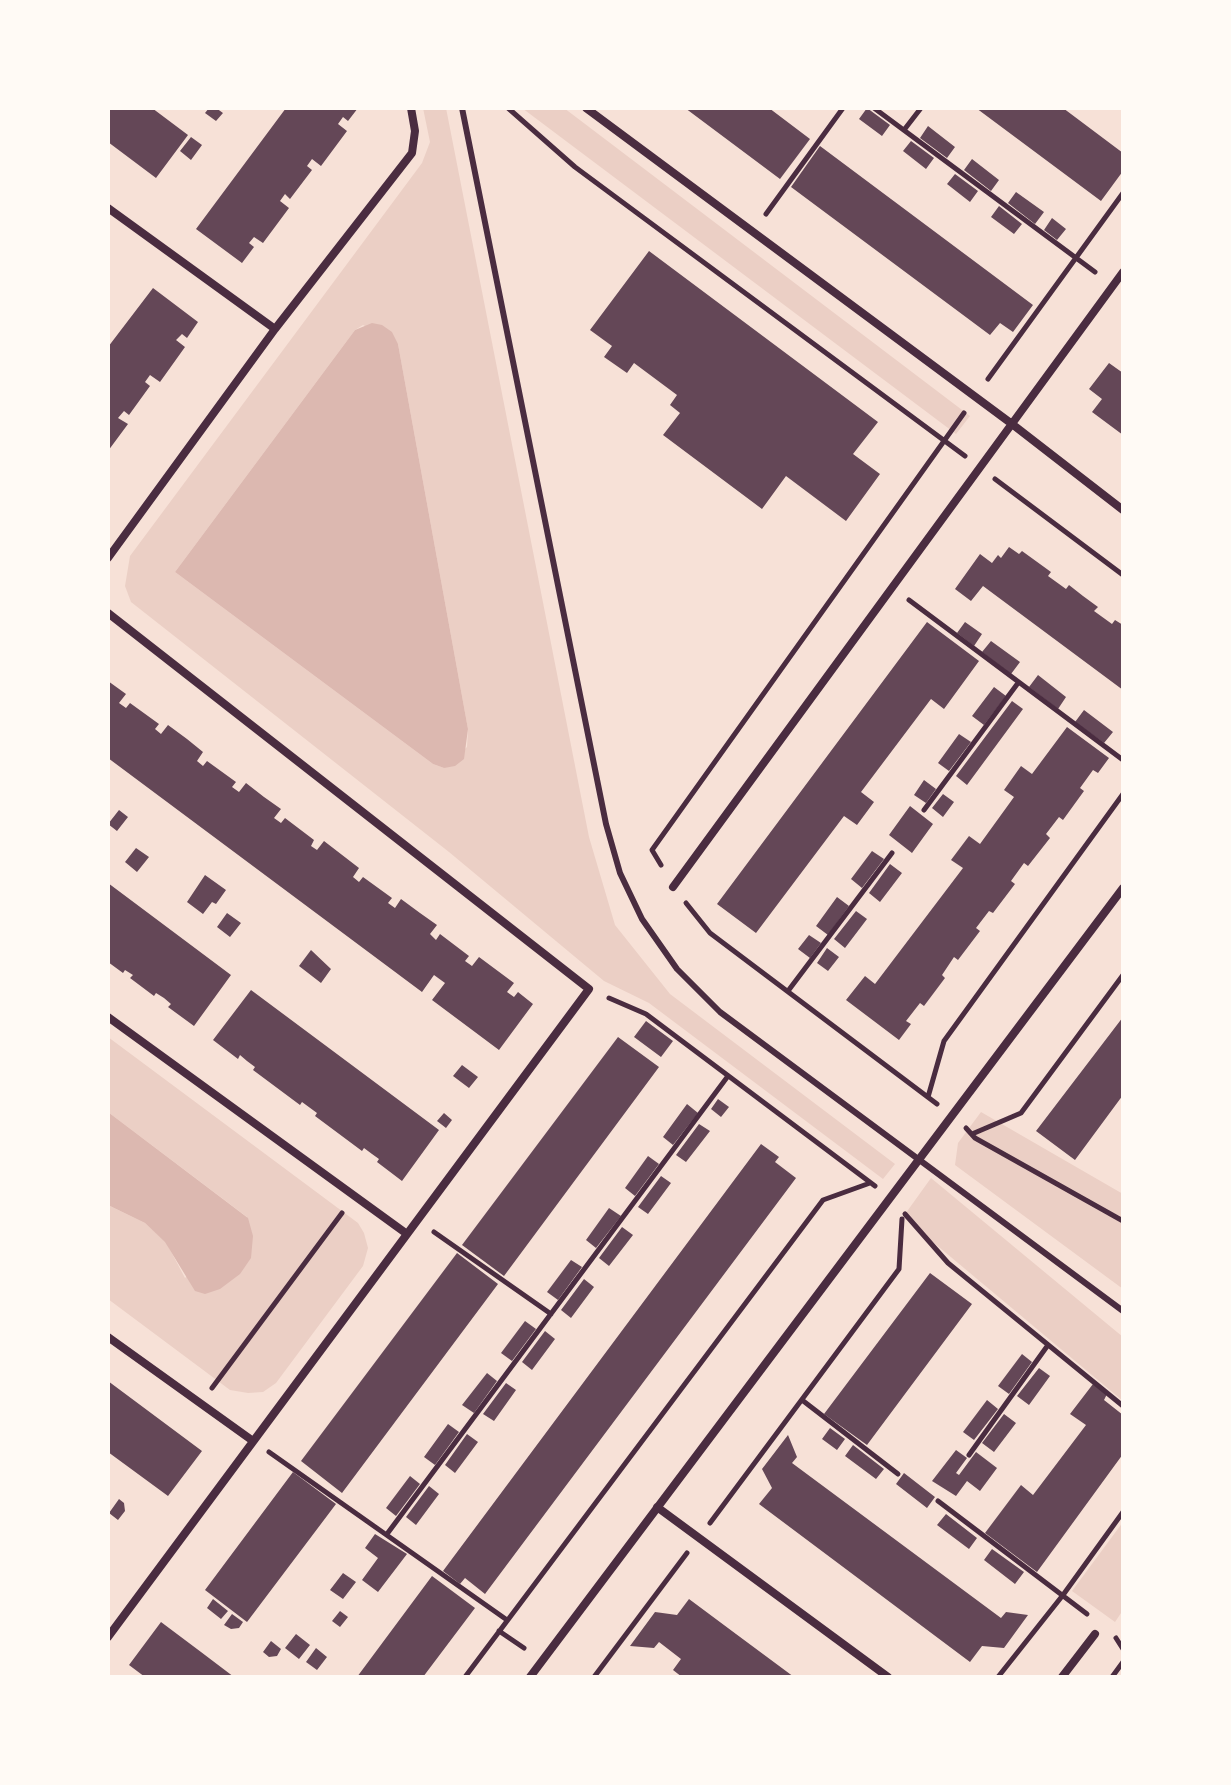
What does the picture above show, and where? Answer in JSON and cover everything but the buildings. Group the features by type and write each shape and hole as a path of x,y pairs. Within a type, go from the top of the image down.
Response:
{"street":[{"path":"108,558 275,329 412,153 415,131 411,108"},
{"path":"586,108 1123,510"},
{"path":"108,208 275,329"},
{"path":"673,887 1123,272"},
{"path":"108,613 589,989 108,1637"},
{"path":"530,1677 1123,888"},
{"path":"108,1017 407,1234"},
{"path":"108,1337 253,1441"},
{"path":"657,1507 888,1677"},
{"path":"1062,1677 1095,1634"}],"lane":[{"path":"462,108 606,824 628,892 658,945 697,991 720,1012 1123,1311"}],"path":[{"path":"508,108 575,167 1123,575"},
{"path":"752,233 843,108"},
{"path":"874,108 1113,285"},
{"path":"904,130 921,108"},
{"path":"1123,193 652,850 673,887 710,933 953,1116 972,1134 1123,1221"},
{"path":"893,588 1123,760"},
{"path":"924,810 1018,683"},
{"path":"928,1097 944,1041 1123,794"},
{"path":"788,991 892,853"},
{"path":"972,1134 1021,1113 1123,975"},
{"path":"589,989 646,1014 890,1197"},
{"path":"387,1534 728,1076"},
{"path":"465,1677 823,1200 871,1183"},
{"path":"200,1403 355,1196"},
{"path":"595,1677 899,1269 903,1211 948,1263 1123,1406"},
{"path":"417,1220 551,1314"},
{"path":"969,1455 1048,1345"},
{"path":"802,1400 898,1474"},
{"path":"253,1441 507,1620"},
{"path":"938,1501 1094,1619"},
{"path":"998,1677 1123,1512"},
{"path":"1114,1636 1123,1649"},
{"path":"1112,1677 1123,1662"}],"shaded area":[{"path":"423,108 446,108 589,837 615,925 670,994 895,1164 883,1179 649,1003 604,981 449,852 131,602 125,586 130,556 422,163 430,142","holes":["363,325 398,344 468,729 467,747 444,768 433,764 175,572 355,330"]},
{"path":"522,108 564,108 970,416 956,434"},
{"path":"372,323 392,332 398,344 468,729 464,759 455,766 444,768 433,764 175,572 355,330"},
{"path":"108,1037 358,1223 364,1233 368,1248 363,1266 276,1383 263,1392 230,1390 108,1299 108,1205 145,1223 166,1242 185,1278 247,1217 108,1112"},
{"path":"108,1112 248,1218 253,1236 251,1258 240,1274 220,1289 205,1294 195,1291 165,1242 145,1223 108,1205"},
{"path":"981,1112 1123,1194 1123,1289 955,1165 958,1143"},
{"path":"931,1178 1123,1337 1123,1401 903,1217"},
{"path":"1123,1522 1123,1610 1115,1622 1072,1591"}]}
